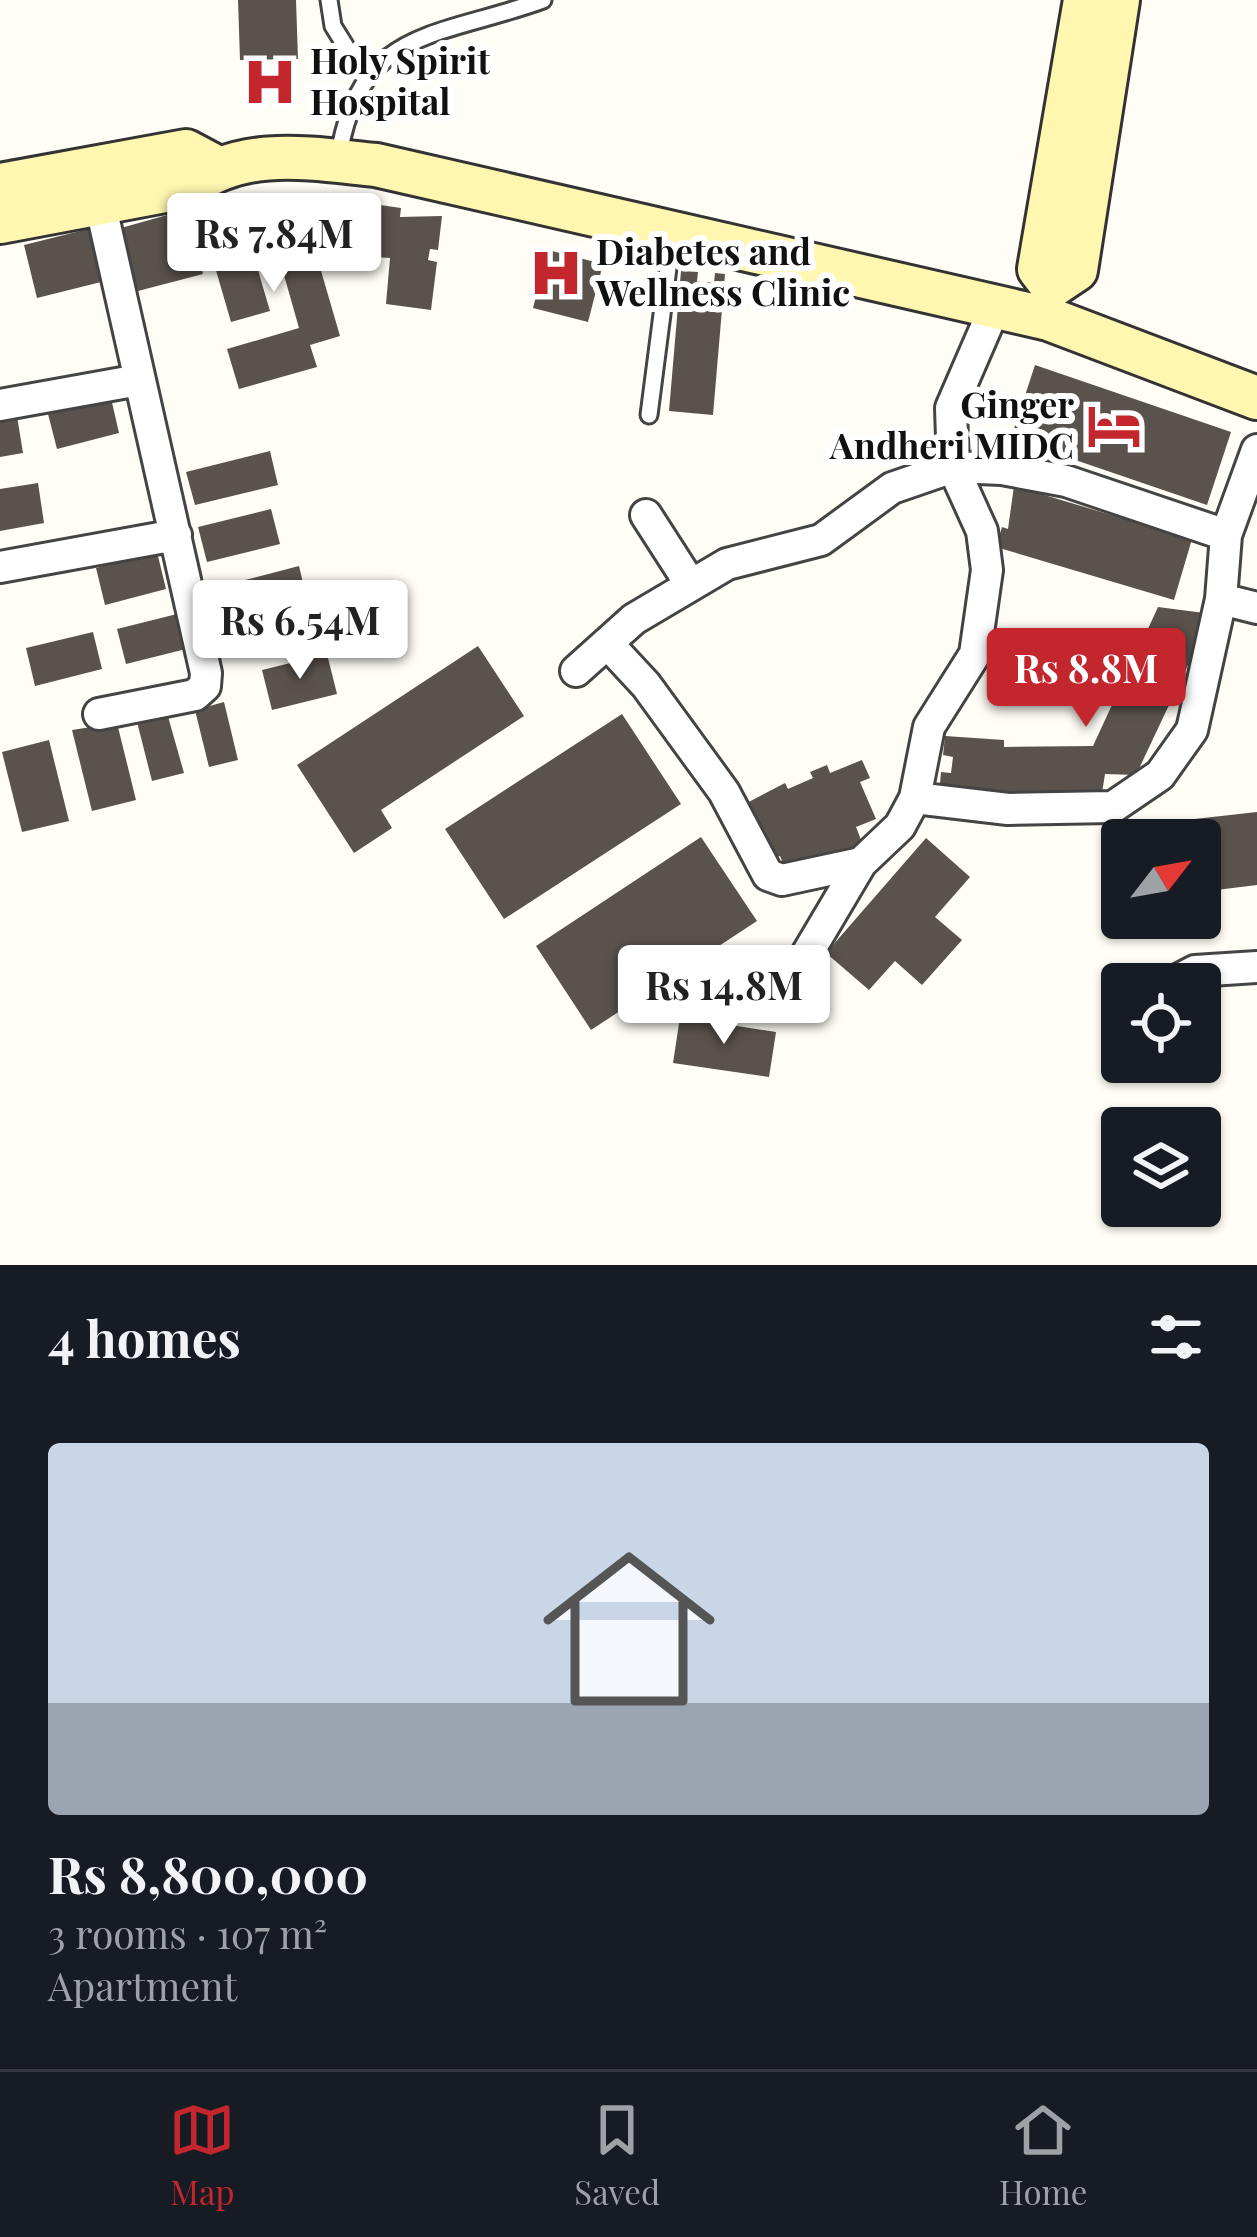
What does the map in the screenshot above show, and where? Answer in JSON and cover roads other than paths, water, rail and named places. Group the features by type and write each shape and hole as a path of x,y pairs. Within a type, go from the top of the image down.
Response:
{"main road":[{"path":"1051,303 1039,269 1085,0"},
{"path":"1051,303 1076,270 1118,0"},
{"path":"0,222 186,151 216,167 268,157 376,165 994,309 1051,303 1257,398"},
{"path":"0,185 96,187"}],"street":[{"path":"96,187 176,536 205,686 195,695 99,714"},
{"path":"781,998 861,862 900,826 915,798 929,727 975,654 987,570 982,531 953,467 951,409 994,309"},
{"path":"0,405 140,380"},
{"path":"915,798 1008,808 1113,807 1160,775 1192,730 1221,599 1226,535 1257,449"},
{"path":"576,671 634,620 727,564 821,540 892,488 953,467 1002,469 1066,482 1226,535"},
{"path":"646,514 691,585"},
{"path":"0,567 176,536"},
{"path":"1221,599 1257,608"},
{"path":"607,643 646,685 724,792 768,874 782,880 861,862"},
{"path":"1221,969 1257,967"}],"lane":[{"path":"329,0 333,26 364,76"},
{"path":"338,161 344,126 364,76 406,43 543,0"},
{"path":"649,415 673,234"}],"place":[{"name":"Holy Spirit Hospital","path":"270,82"},
{"name":"Diabetes and Wellness Clinic","path":"556,273"},
{"name":"Ginger Andheri MIDC","path":"1114,426"}]}
